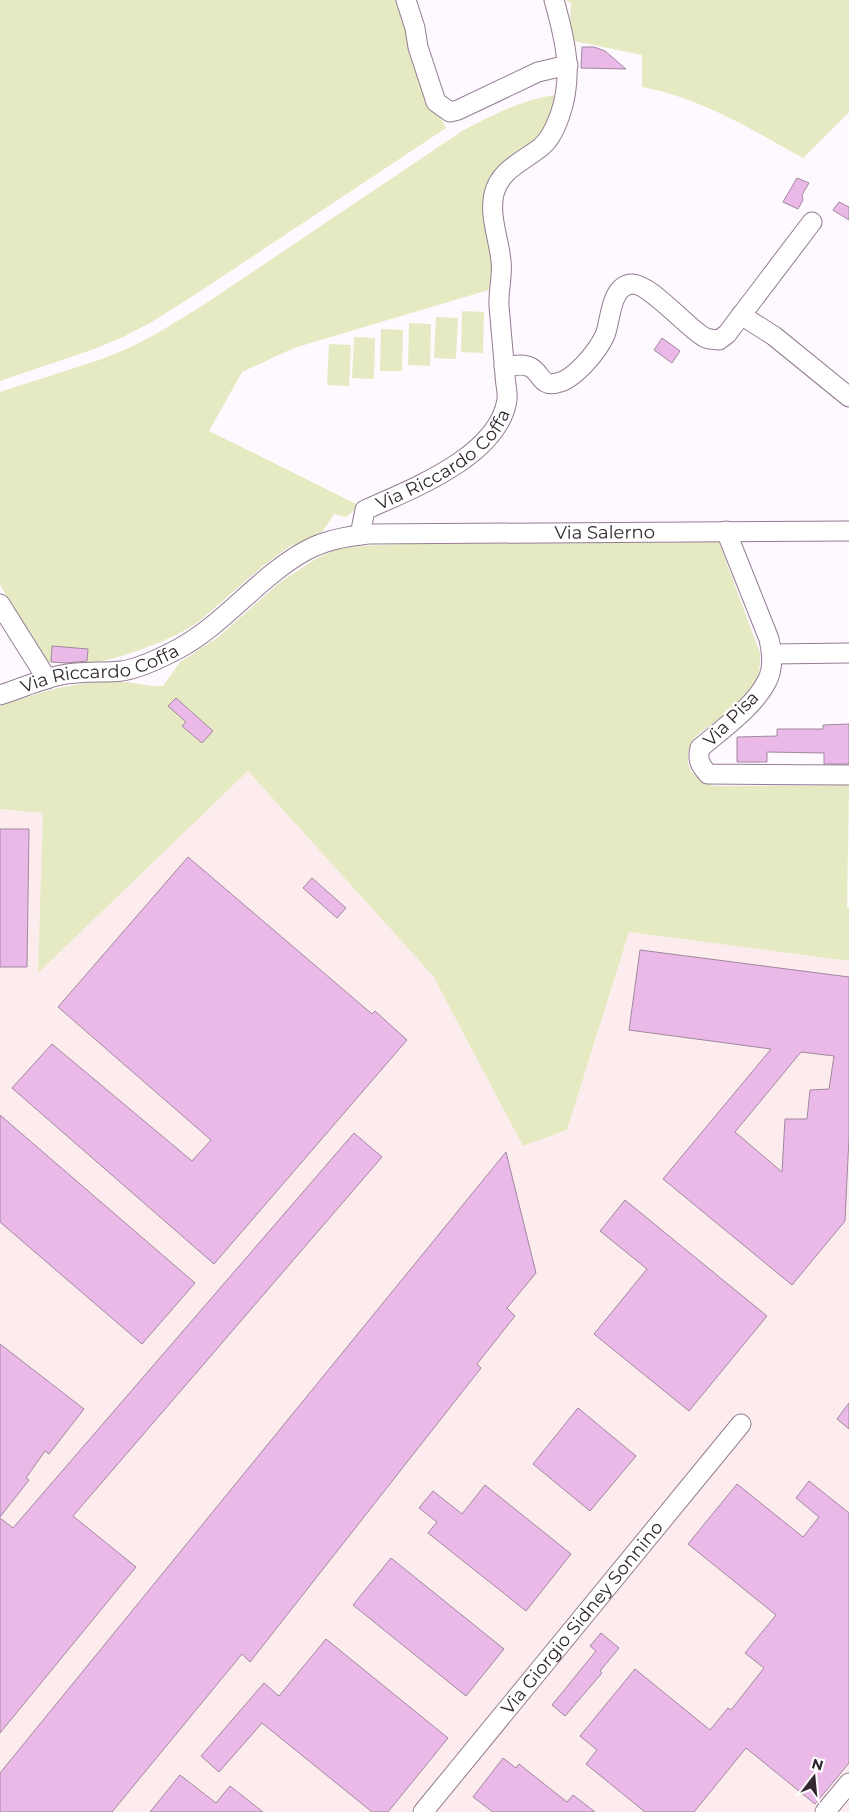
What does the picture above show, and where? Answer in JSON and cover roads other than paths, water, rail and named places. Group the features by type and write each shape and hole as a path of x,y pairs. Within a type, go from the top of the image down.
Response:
{"street":[{"path":"406,0 415,28 418,47 436,102 450,112 538,72 568,65"},
{"name":"Via Riccardo Coffa","path":"0,695 61,675 123,671 145,664 179,649 222,619 275,571 307,550 347,536 360,535 366,510 432,479 476,450 489,438 501,419 507,399 499,302 501,260 495,229 494,194 505,172 540,148 549,138 557,123 565,99 568,65 564,32 554,0"},
{"path":"504,367 529,366 546,383 557,384 566,380 596,350 605,335 617,295 622,287 632,284 641,286 666,303 689,326 704,337 719,340 727,334 812,222"},
{"path":"741,315 774,336 849,397"},
{"name":"Via Pisa","path":"726,531 769,639 772,654 768,681 745,709 700,748 698,756 700,766 708,774 849,775"},
{"name":"Via Salerno","path":"360,535 849,531"},
{"path":"0,604 47,679"},
{"path":"772,654 849,653"},
{"name":"Via Giorgio Sidney Sonnino","path":"423,1812 741,1424"},
{"path":"825,1812 849,1783"}]}
